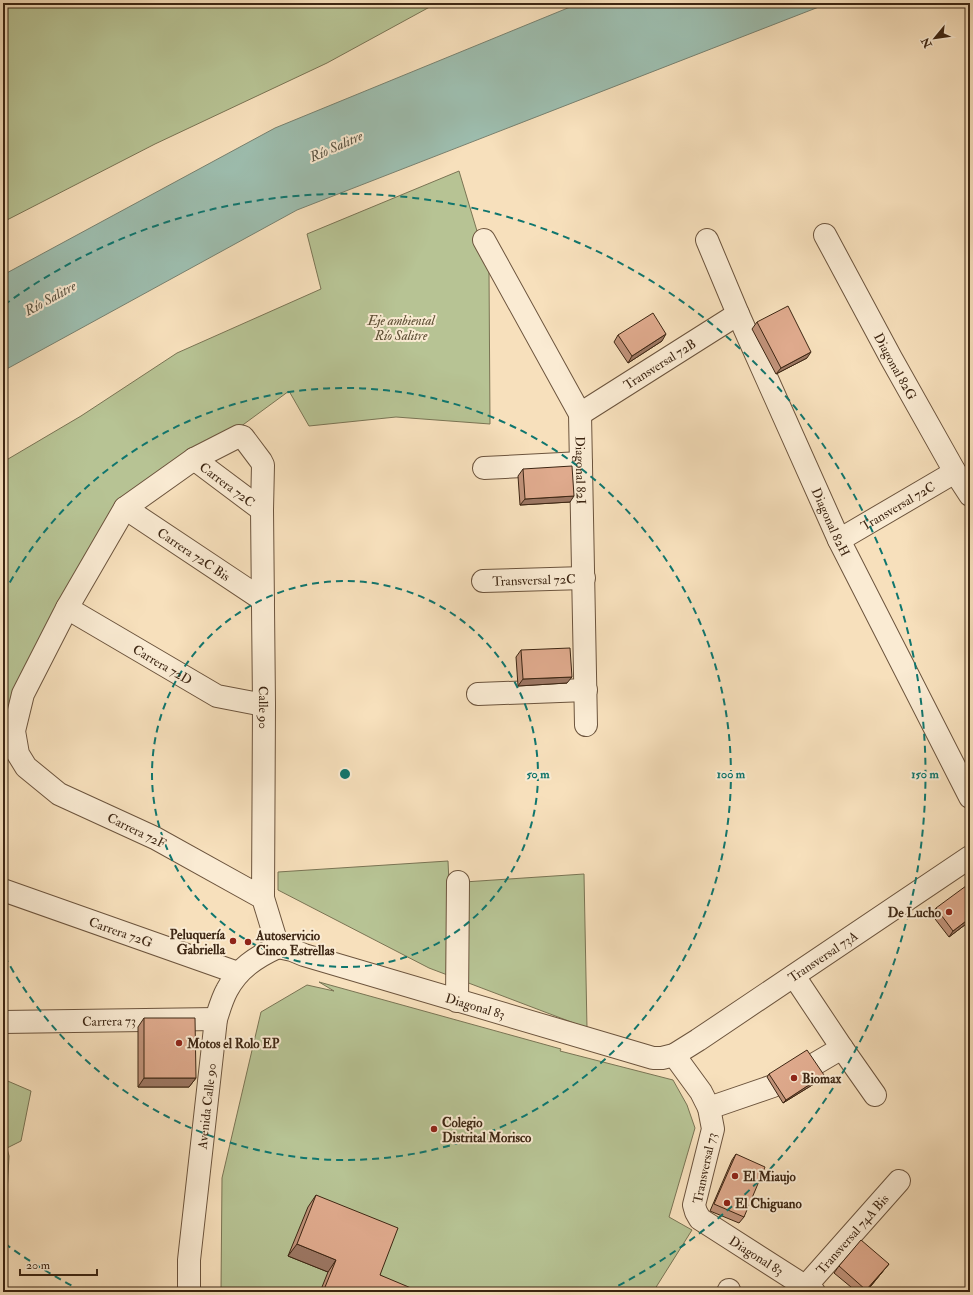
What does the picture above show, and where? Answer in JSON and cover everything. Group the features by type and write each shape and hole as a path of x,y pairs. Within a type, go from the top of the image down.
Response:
{"street":[{"name":"Diagonal 82G","path":"825,235 890,358 970,494"},
{"name":"Diagonal 82I","path":"484,240 580,414 586,725"},
{"name":"Diagonal 82H","path":"707,240 738,314 839,540 970,797"},
{"name":"Transversal 72B","path":"580,414 738,314"},
{"name":"Calle 90","path":"194,459 239,436 243,437 263,465 263,898 278,947"},
{"path":"67,608 125,508 194,459"},
{"name":"Carrera 72C","path":"194,459 262,510"},
{"path":"484,468 581,463"},
{"name":"Transversal 72C","path":"839,540 956,472"},
{"name":"Carrera 72C Bis","path":"125,508 263,600"},
{"name":"Transversal 72C","path":"483,581 584,578"},
{"name":"Carrera 72D","path":"67,608 217,696 264,705"},
{"name":"Carrera 72F","path":"67,608 23,694 14,731 18,754 26,767 59,794 155,838 263,898"},
{"path":"478,694 586,690"},
{"name":"Transversal 73A","path":"674,1055 794,976 970,856"},
{"path":"457,1001 458,882"},
{"name":"Carrera 72G","path":"3,890 238,973"},
{"name":"Diagonal 83","path":"278,947 653,1058 662,1058 674,1055"},
{"name":"Avenida Calle 90","path":"189,1292 189,1260 216,1020 227,990 238,973 259,956 278,947"},
{"path":"794,976 875,1095"},
{"name":"Carrera 73","path":"3,1022 216,1020"},
{"path":"813,1065 842,1048"},
{"name":"Transversal 73","path":"674,1055 701,1092 709,1108 713,1129 694,1205 700,1219"},
{"path":"709,1108 773,1086"},
{"name":"Transversal 74A Bis","path":"809,1289 899,1181"},
{"name":"Diagonal 83","path":"700,1219 809,1289"}],"green space":[{"path":"3,3 437,3 327,63 155,144 3,222"},
{"name":"Eje ambiental Río Salitre","path":"459,171 489,271 490,424 396,417 309,426 289,391 225,438 124,500 6,733 3,732 3,462 81,416 177,353 321,289 307,234"},
{"path":"448,861 449,883 584,874 587,1028 429,968 278,890 278,872"},
{"path":"319,982 561,1049 560,1051 673,1080 687,1105 695,1128 669,1217 692,1230 653,1292 221,1292 222,1178 261,1012 307,985 334,991"},
{"path":"3,1079 31,1091 21,1141 7,1148 9,1156 5,1232 3,1241"}],"water":[{"name":"Río Salitre","path":"580,3 829,3 297,210 3,371 3,275 275,128"}],"building":[{"path":"788,306 811,352 781,368 757,322"},
{"path":"653,313 666,334 632,356 618,335"},
{"path":"572,466 574,496 525,499 523,469"},
{"path":"570,648 572,677 523,679 521,650"},
{"path":"970,883 970,918 953,931 936,908"},
{"path":"144,1018 195,1018 196,1078 144,1078"},
{"name":"Biomax","path":"807,1050 824,1075 786,1100 769,1074"},
{"path":"736,1154 765,1167 744,1217 714,1204"},
{"path":"316,1195 398,1228 380,1275 411,1288 410,1292 323,1292 336,1260 297,1244"},
{"path":"861,1240 889,1264 866,1290 839,1266"}],"place":[{"name":"De Lucho","path":"949,912"},
{"name":"Peluquería Gabriella","path":"233,941"},
{"name":"Autoservicio Cinco Estrellas","path":"248,942"},
{"name":"Motos el Rolo EP","path":"179,1043"},
{"name":"Biomax","path":"794,1078"},
{"name":"Colegio Distrital Morisco","path":"434,1129"},
{"name":"El Miaujo","path":"735,1176"},
{"name":"El Chiguano","path":"727,1203"}]}
